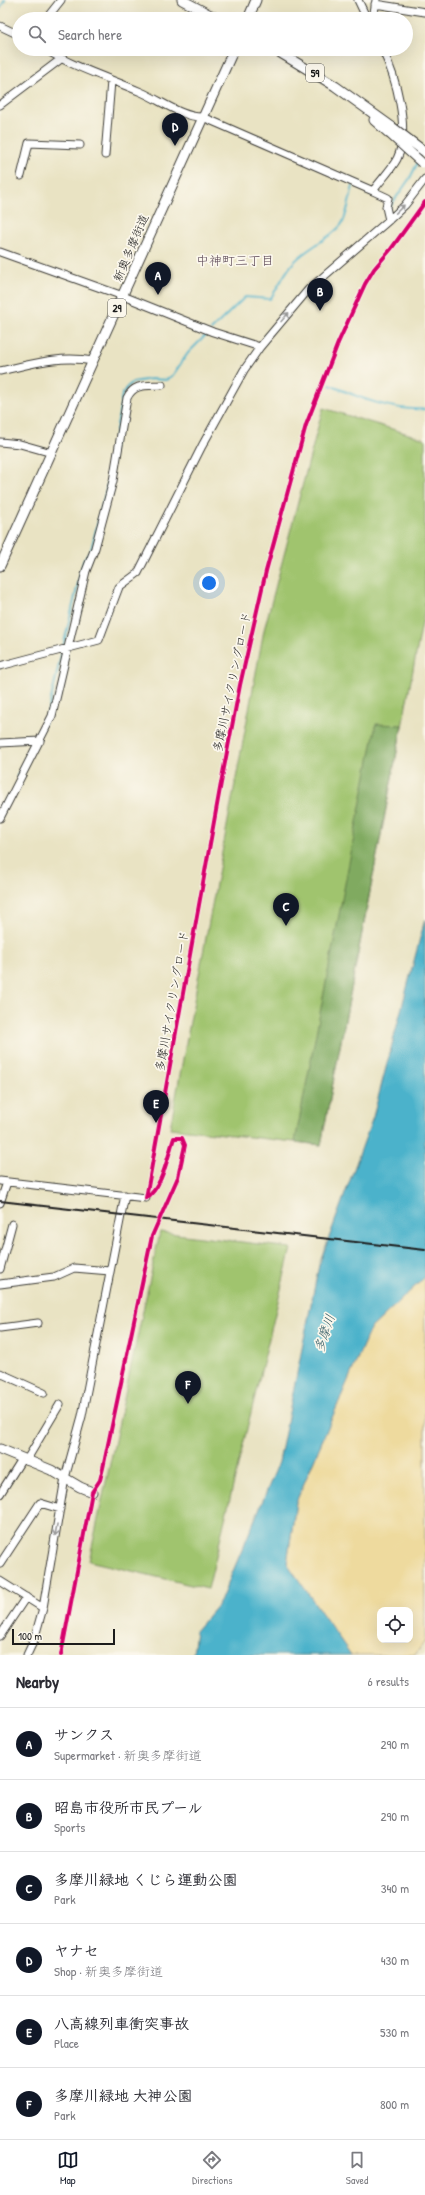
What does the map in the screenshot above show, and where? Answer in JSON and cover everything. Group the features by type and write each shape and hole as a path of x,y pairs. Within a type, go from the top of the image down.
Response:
{"main road":[{"path":"182,0 205,12"},
{"path":"251,12 256,0"},
{"name":"新奥多摩街道","path":"0,566 231,56"},
{"name":"59","path":"286,56 328,81 391,130 425,152"},
{"name":"59","path":"391,130 423,164"},
{"path":"0,1449 51,1470 80,1487 92,1492"}],"street":[{"path":"52,12 61,0"},
{"path":"358,0 364,12"},
{"path":"373,12 375,2 425,12"},
{"path":"0,26 12,32"},
{"path":"57,56 112,81 141,91 192,116 203,117 388,198 386,207 388,218"},
{"path":"373,191 397,159 402,139 398,90 385,56"},
{"path":"0,105 62,59"},
{"path":"105,155 112,81"},
{"path":"21,176 29,143 80,146"},
{"path":"0,666 99,640 118,588 138,573 202,446 244,370 260,347 308,290 388,218 405,205 425,178"},
{"path":"0,252 123,296 213,332 260,347"},
{"path":"0,371 53,359 78,358 93,361"},
{"path":"0,818 52,716 86,571 95,548 114,481 127,398 130,391 138,386 162,385"},
{"path":"0,442 20,444 52,453"},
{"path":"0,743 39,741"},
{"path":"0,1202 4,1181 146,1198"},
{"path":"27,1655 34,1640 43,1608 65,1478 82,1416 126,1195"},
{"path":"0,1269 12,1224"},
{"path":"0,1284 54,1277 74,1268 110,1271"},
{"path":"0,1328 38,1323"},
{"path":"0,1373 44,1393"},
{"path":"0,1494 60,1404"},
{"path":"0,1564 40,1503 60,1509"},
{"path":"0,1581 43,1608"},
{"path":"0,1636 26,1597"}],"green space":[{"path":"323,408 425,439 425,608 321,1145 170,1128 264,630"},
{"path":"376,724 402,725 321,1145 295,1142"},
{"path":"160,1232 291,1248 208,1589 89,1561"}],"sand":[{"path":"425,1277 425,1641 415,1655 351,1655 287,1564 296,1502 370,1329"}],"water":[{"name":"多摩川","path":"425,919 425,1277 370,1329 296,1502 287,1563 351,1655 193,1655 196,1630 220,1602 279,1462 319,1265 373,1117"}],"waterway":[{"path":"0,9 5,0"},
{"path":"389,208 410,178 418,162"},
{"path":"211,330 245,297 270,299 295,261 328,237 343,222 353,186"},
{"path":"63,647 84,559 91,550 108,482 122,395 127,387 133,382 151,379 166,380 173,375 188,353 208,333"},
{"path":"330,385 376,403 400,408 425,409"},
{"path":"36,739 47,716 62,651"},
{"path":"17,776 34,743"}],"railway":[{"path":"0,1201 425,1250"}],"cycle path":[{"name":"多摩川サイクリングロード","path":"146,1198 240,685 266,571 306,425 338,343 365,284 374,269 391,249 425,202"},
{"path":"61,1655 92,1492 100,1480 103,1468 152,1236 178,1177 185,1145 182,1138 174,1138 160,1180 152,1194 146,1198"}],"place":[{"name":"ヤナセ","path":"175,146"},
{"name":"サンクス","path":"158,295"},
{"name":"昭島市役所市民プール","path":"320,311"},
{"name":"多摩川緑地 くじら運動公園","path":"286,926"},
{"name":"八高線列車衝突事故","path":"156,1123"},
{"name":"多摩川緑地 大神公園","path":"188,1404"}],"district":[{"name":"中神町三丁目","path":"235,260"}]}
